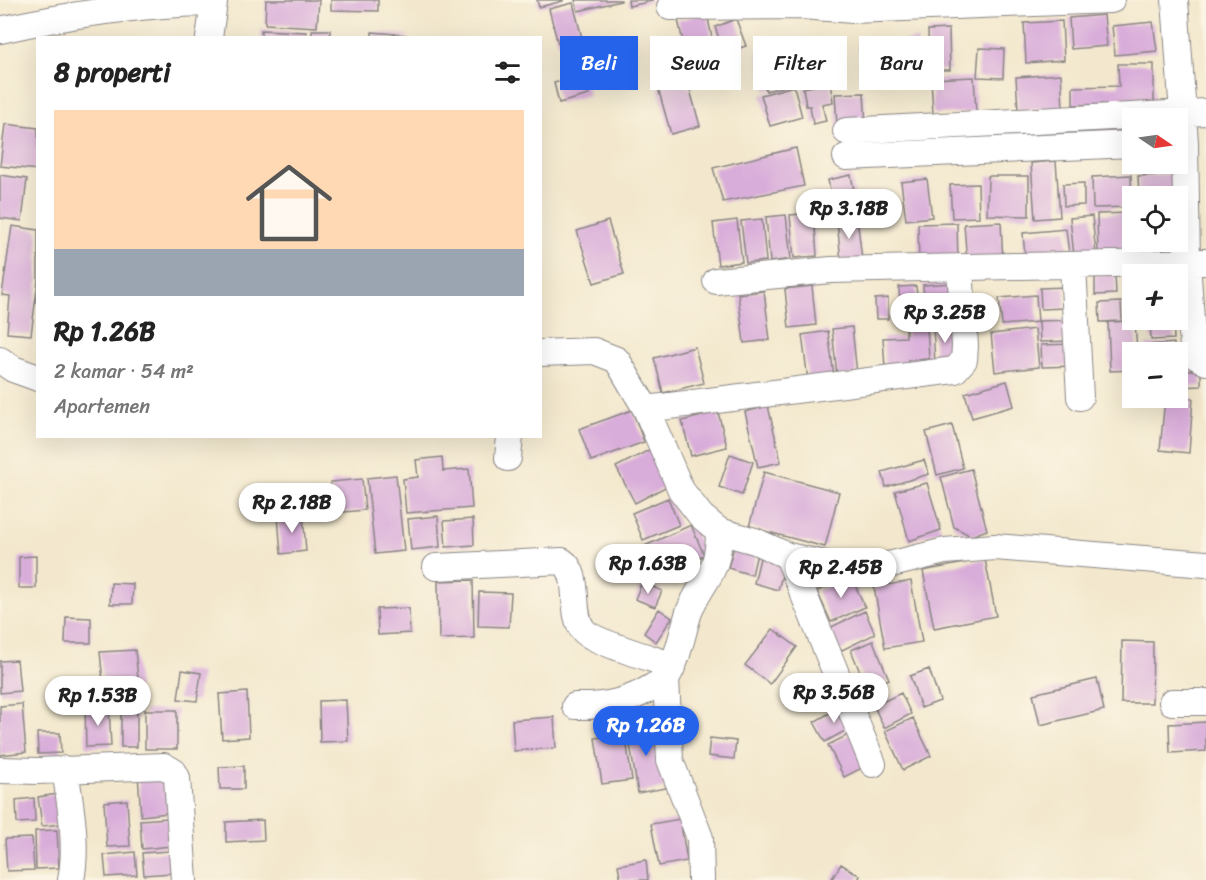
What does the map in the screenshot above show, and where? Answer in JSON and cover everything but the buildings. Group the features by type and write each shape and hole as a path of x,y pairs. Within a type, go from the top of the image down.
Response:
{"street":[{"path":"670,7 1112,0"},
{"path":"1175,0 1194,113 1190,142 1200,357"},
{"path":"0,30 61,19 182,3 215,1 209,36"},
{"path":"846,131 983,122 1194,113"},
{"path":"983,122 985,149"},
{"path":"846,157 1122,144"},
{"path":"716,281 831,270 1197,263"},
{"path":"1073,266 1080,397"},
{"path":"646,409 955,370 964,360 965,346 960,268"},
{"path":"542,353 594,351 610,355 624,368 646,409 685,496 701,516 719,531 755,541 789,556 848,569 888,565 945,551 995,547 1206,564"},
{"path":"0,360 13,369 36,377"},
{"path":"701,880 700,838 670,760 668,672 690,611 715,567 719,552 719,531"},
{"path":"789,556 873,764"},
{"path":"436,567 562,561 570,572 578,620 587,634 668,672"},
{"path":"575,706 603,707 631,699 668,672"},
{"path":"1172,702 1206,702"},
{"path":"0,770 37,771 164,766 174,772 177,778 184,880"},
{"path":"65,769 74,866 71,880"}]}
